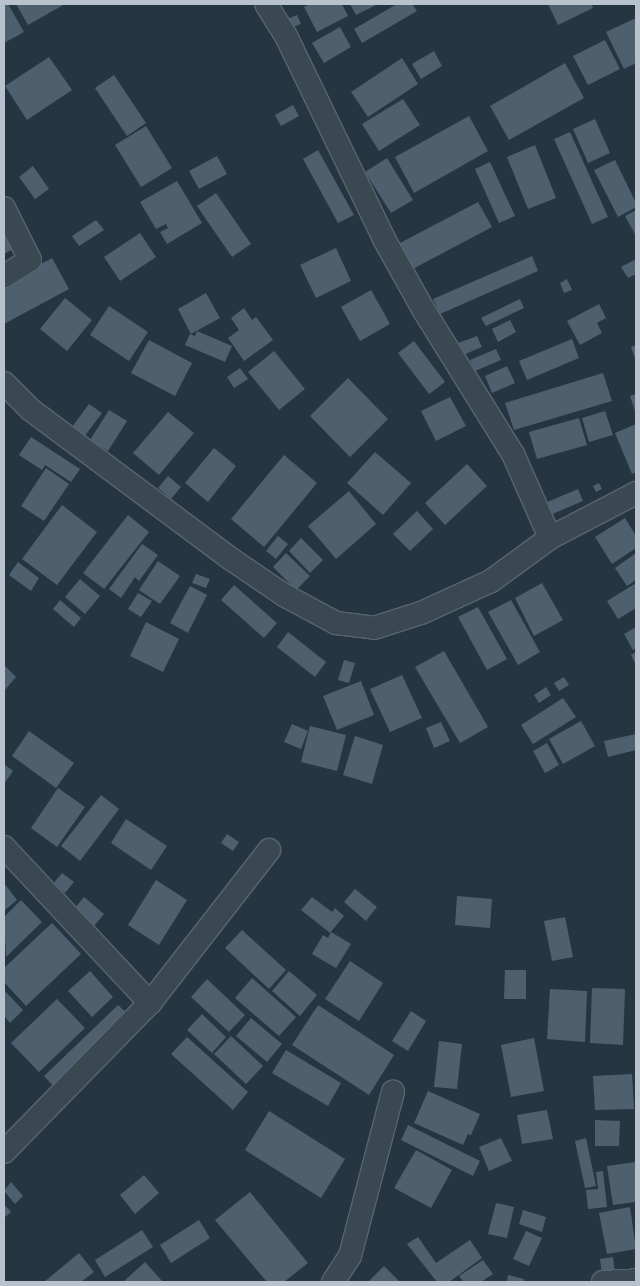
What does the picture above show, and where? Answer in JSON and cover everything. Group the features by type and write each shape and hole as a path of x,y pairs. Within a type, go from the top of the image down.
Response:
{"street":[{"path":"266,4 286,36 384,239 423,309 513,454 550,538"},
{"path":"4,208 30,260 4,276"},
{"path":"4,383 31,410 231,559 284,595 336,623 374,628 421,613 491,581 550,538 636,493"},
{"path":"4,847 150,1003"},
{"path":"4,1152 150,1003 270,850"},
{"path":"333,1282 350,1256 393,1092"},
{"path":"603,1282 636,1280"}],"building":[{"path":"4,4 8,4 24,32 4,43"},
{"path":"16,4 65,4 28,25"},
{"path":"310,4 342,4 348,16 317,32 304,7"},
{"path":"350,4 378,4 356,15"},
{"path":"397,4 412,4 417,11 362,43 354,29"},
{"path":"548,4 591,4 593,8 558,25"},
{"path":"297,15 301,24 290,28 287,19"},
{"path":"636,18 636,63 624,69 606,32"},
{"path":"340,27 351,47 324,63 312,43"},
{"path":"605,40 620,69 588,85 573,56"},
{"path":"434,51 442,66 421,79 412,64"},
{"path":"49,57 72,90 27,120 5,86"},
{"path":"402,58 418,84 368,117 351,92"},
{"path":"565,63 584,98 509,140 490,106"},
{"path":"114,75 146,123 127,136 95,88"},
{"path":"403,99 420,125 379,151 362,124"},
{"path":"293,105 299,116 281,126 275,115"},
{"path":"469,116 488,151 414,193 395,157"},
{"path":"595,119 610,153 588,163 573,129"},
{"path":"146,126 172,168 141,187 115,145"},
{"path":"570,132 608,217 592,224 554,139"},
{"path":"535,145 556,198 528,209 507,157"},
{"path":"318,150 354,215 338,223 303,159"},
{"path":"217,156 227,174 199,189 189,171"},
{"path":"387,158 413,200 391,213 365,172"},
{"path":"615,160 636,203 636,207 618,217 594,170"},
{"path":"490,162 515,216 499,223 475,169"},
{"path":"33,166 49,189 35,199 19,177"},
{"path":"177,181 202,223 167,244 160,232 168,228 166,224 156,229 140,202"},
{"path":"216,193 251,244 232,257 197,206"},
{"path":"478,202 492,227 409,271 396,245"},
{"path":"636,210 636,236 625,216"},
{"path":"96,220 104,230 79,246 72,236"},
{"path":"4,233 13,249 4,254"},
{"path":"140,233 156,257 120,281 104,257"},
{"path":"336,248 351,281 316,298 300,265"},
{"path":"532,256 538,271 440,314 433,299"},
{"path":"52,258 69,289 4,324 4,284"},
{"path":"636,259 636,274 628,278 621,267"},
{"path":"567,279 572,290 564,293 560,283"},
{"path":"371,290 390,324 360,341 341,307"},
{"path":"206,293 220,318 191,334 178,309"},
{"path":"65,298 92,320 67,351 40,329"},
{"path":"520,299 524,308 486,326 481,318"},
{"path":"599,304 606,318 597,323 602,333 580,345 567,321"},
{"path":"109,306 148,332 129,361 90,335"},
{"path":"244,308 252,320 256,317 273,340 244,361 228,338 239,330 231,318"},
{"path":"510,320 516,332 498,342 492,329"},
{"path":"197,331 232,346 225,362 185,345 190,334 195,336"},
{"path":"477,336 482,347 463,355 458,343"},
{"path":"572,339 579,358 527,380 519,361"},
{"path":"149,340 192,363 175,396 131,373"},
{"path":"414,341 445,382 429,394 398,353"},
{"path":"636,345 636,361 631,347"},
{"path":"496,349 501,360 475,371 470,360"},
{"path":"274,351 305,389 279,410 248,372"},
{"path":"507,366 515,383 492,393 485,376"},
{"path":"240,368 248,379 234,388 227,377"},
{"path":"603,373 612,401 514,430 505,403"},
{"path":"348,378 388,419 350,457 310,416"},
{"path":"636,394 636,414 630,396"},
{"path":"450,397 466,426 436,441 421,411"},
{"path":"89,404 102,413 84,437 72,427"},
{"path":"109,410 127,421 108,451 90,440"},
{"path":"605,411 613,435 589,442 582,418"},
{"path":"168,412 194,433 159,475 133,453"},
{"path":"579,418 587,445 537,459 529,432"},
{"path":"636,424 636,472 632,474 615,433"},
{"path":"31,437 80,469 71,482 45,465 42,470 19,455"},
{"path":"214,448 236,466 208,502 185,483"},
{"path":"375,452 411,483 383,515 347,483"},
{"path":"284,455 317,483 264,547 231,519"},
{"path":"467,464 487,486 445,525 425,503"},
{"path":"46,468 69,484 44,521 21,506"},
{"path":"168,476 181,487 171,499 158,488"},
{"path":"599,483 602,489 596,492 593,486"},
{"path":"578,489 583,501 550,515 545,503"},
{"path":"349,491 376,524 336,559 308,526"},
{"path":"62,505 97,532 57,585 22,559"},
{"path":"417,511 433,529 410,551 393,534"},
{"path":"128,515 149,532 104,589 83,573"},
{"path":"625,518 636,536 636,548 612,564 595,537"},
{"path":"278,536 288,544 276,559 266,551"},
{"path":"301,538 323,560 310,573 289,551"},
{"path":"142,544 158,555 139,581 135,577 121,598 109,589"},
{"path":"286,553 310,576 296,590 273,567"},
{"path":"636,553 636,580 627,586 615,568"},
{"path":"158,561 180,576 160,604 139,590"},
{"path":"18,562 39,578 31,591 9,575"},
{"path":"196,574 210,579 206,588 192,583"},
{"path":"80,579 100,596 85,614 65,597"},
{"path":"542,583 563,620 534,636 515,598"},
{"path":"636,583 636,608 618,619 607,601"},
{"path":"234,585 277,623 264,638 221,600"},
{"path":"190,586 207,595 188,633 170,623"},
{"path":"138,593 152,601 141,617 128,609"},
{"path":"60,600 81,618 74,627 53,609"},
{"path":"511,600 540,652 518,665 488,612"},
{"path":"478,607 507,659 487,670 458,617"},
{"path":"146,622 179,639 163,672 130,656"},
{"path":"636,627 636,648 633,650 624,634"},
{"path":"288,632 326,662 315,677 277,647"},
{"path":"444,651 488,727 460,743 415,667"},
{"path":"636,652 636,665 631,655"},
{"path":"344,660 355,663 349,683 338,680"},
{"path":"4,665 16,677 4,691"},
{"path":"402,675 422,718 390,732 370,689"},
{"path":"564,677 569,685 559,691 554,683"},
{"path":"361,681 374,715 337,730 323,696"},
{"path":"546,687 551,695 539,703 534,695"},
{"path":"563,698 576,717 533,744 521,725"},
{"path":"581,721 595,746 563,764 549,739"},
{"path":"441,722 450,741 434,748 426,728"},
{"path":"292,724 308,731 301,749 284,742"},
{"path":"310,726 346,735 337,771 301,762"},
{"path":"29,731 74,763 56,788 12,756"},
{"path":"636,734 636,750 608,757 604,741"},
{"path":"355,736 383,745 372,784 343,775"},
{"path":"547,743 559,765 545,773 533,751"},
{"path":"4,764 13,771 4,784"},
{"path":"58,788 85,807 57,847 31,828"},
{"path":"101,795 119,809 80,861 61,846"},
{"path":"126,819 167,846 151,870 111,843"},
{"path":"227,834 239,842 233,851 221,843"},
{"path":"62,873 74,882 65,893 53,884"},
{"path":"156,880 187,900 159,945 128,925"},
{"path":"4,883 17,900 4,911"},
{"path":"355,889 377,907 366,921 344,902"},
{"path":"457,896 492,899 490,928 455,925"},
{"path":"84,897 104,914 94,926 74,909"},
{"path":"312,897 332,912 335,908 344,916 330,933 301,910"},
{"path":"21,900 42,922 6,957 4,917"},
{"path":"565,917 573,957 552,961 544,921"},
{"path":"52,923 81,954 26,1006 4,982 4,968"},
{"path":"242,930 286,970 269,989 225,948"},
{"path":"331,932 351,944 336,968 312,954 323,935 328,938"},
{"path":"350,961 383,983 359,1021 325,999"},
{"path":"505,970 526,970 526,999 504,999"},
{"path":"90,971 113,997 92,1017 68,991"},
{"path":"289,971 317,995 300,1016 272,991"},
{"path":"252,978 296,1017 279,1036 235,998"},
{"path":"207,979 245,1015 229,1032 191,997"},
{"path":"592,988 625,989 623,1045 590,1043"},
{"path":"550,989 587,991 585,1042 547,1039"},
{"path":"4,990 23,1010 10,1023 4,1016"},
{"path":"57,999 85,1028 39,1072 11,1043"},
{"path":"118,1005 129,1015 54,1087 44,1076"},
{"path":"318,1005 394,1055 369,1095 292,1045"},
{"path":"411,1011 426,1021 408,1051 392,1041"},
{"path":"202,1014 226,1037 212,1053 187,1030"},
{"path":"251,1018 282,1044 267,1062 236,1036"},
{"path":"231,1036 263,1066 246,1084 214,1054"},
{"path":"187,1037 248,1092 233,1110 171,1054"},
{"path":"534,1038 544,1091 511,1097 501,1045"},
{"path":"439,1041 462,1044 457,1089 434,1087"},
{"path":"286,1050 341,1083 328,1106 272,1073"},
{"path":"632,1074 634,1109 595,1110 593,1076"},
{"path":"428,1091 480,1114 471,1135 468,1134 463,1145 414,1123"},
{"path":"547,1110 553,1139 522,1144 517,1115"},
{"path":"269,1111 345,1159 321,1198 245,1150"},
{"path":"595,1120 620,1121 619,1146 595,1146"},
{"path":"408,1125 480,1161 473,1176 401,1140"},
{"path":"501,1138 512,1161 489,1171 479,1147"},
{"path":"586,1138 596,1186 585,1188 575,1141"},
{"path":"416,1150 452,1170 431,1208 394,1188"},
{"path":"636,1162 636,1202 613,1205 607,1166"},
{"path":"603,1171 607,1207 588,1209 586,1190 598,1189 596,1172"},
{"path":"144,1175 159,1193 135,1214 120,1195"},
{"path":"11,1182 23,1196 15,1204 4,1191"},
{"path":"250,1192 308,1263 284,1282 267,1282 215,1220"},
{"path":"496,1203 514,1207 507,1238 488,1234"},
{"path":"4,1204 11,1212 4,1218"},
{"path":"630,1207 636,1249 607,1254 599,1213"},
{"path":"523,1210 546,1217 542,1232 519,1224"},
{"path":"199,1220 210,1238 171,1263 160,1245"},
{"path":"142,1230 153,1247 105,1277 95,1260"},
{"path":"526,1231 542,1238 529,1266 513,1259"},
{"path":"418,1237 436,1263 470,1240 482,1258 449,1282 437,1282 407,1244"},
{"path":"79,1253 94,1272 81,1282 44,1282"},
{"path":"613,1257 615,1273 602,1274 600,1259"},
{"path":"483,1260 493,1274 481,1282 463,1281 459,1276"},
{"path":"145,1262 163,1282 123,1282"},
{"path":"384,1266 400,1282 368,1282"},
{"path":"508,1275 524,1279 523,1282 507,1282"}]}
